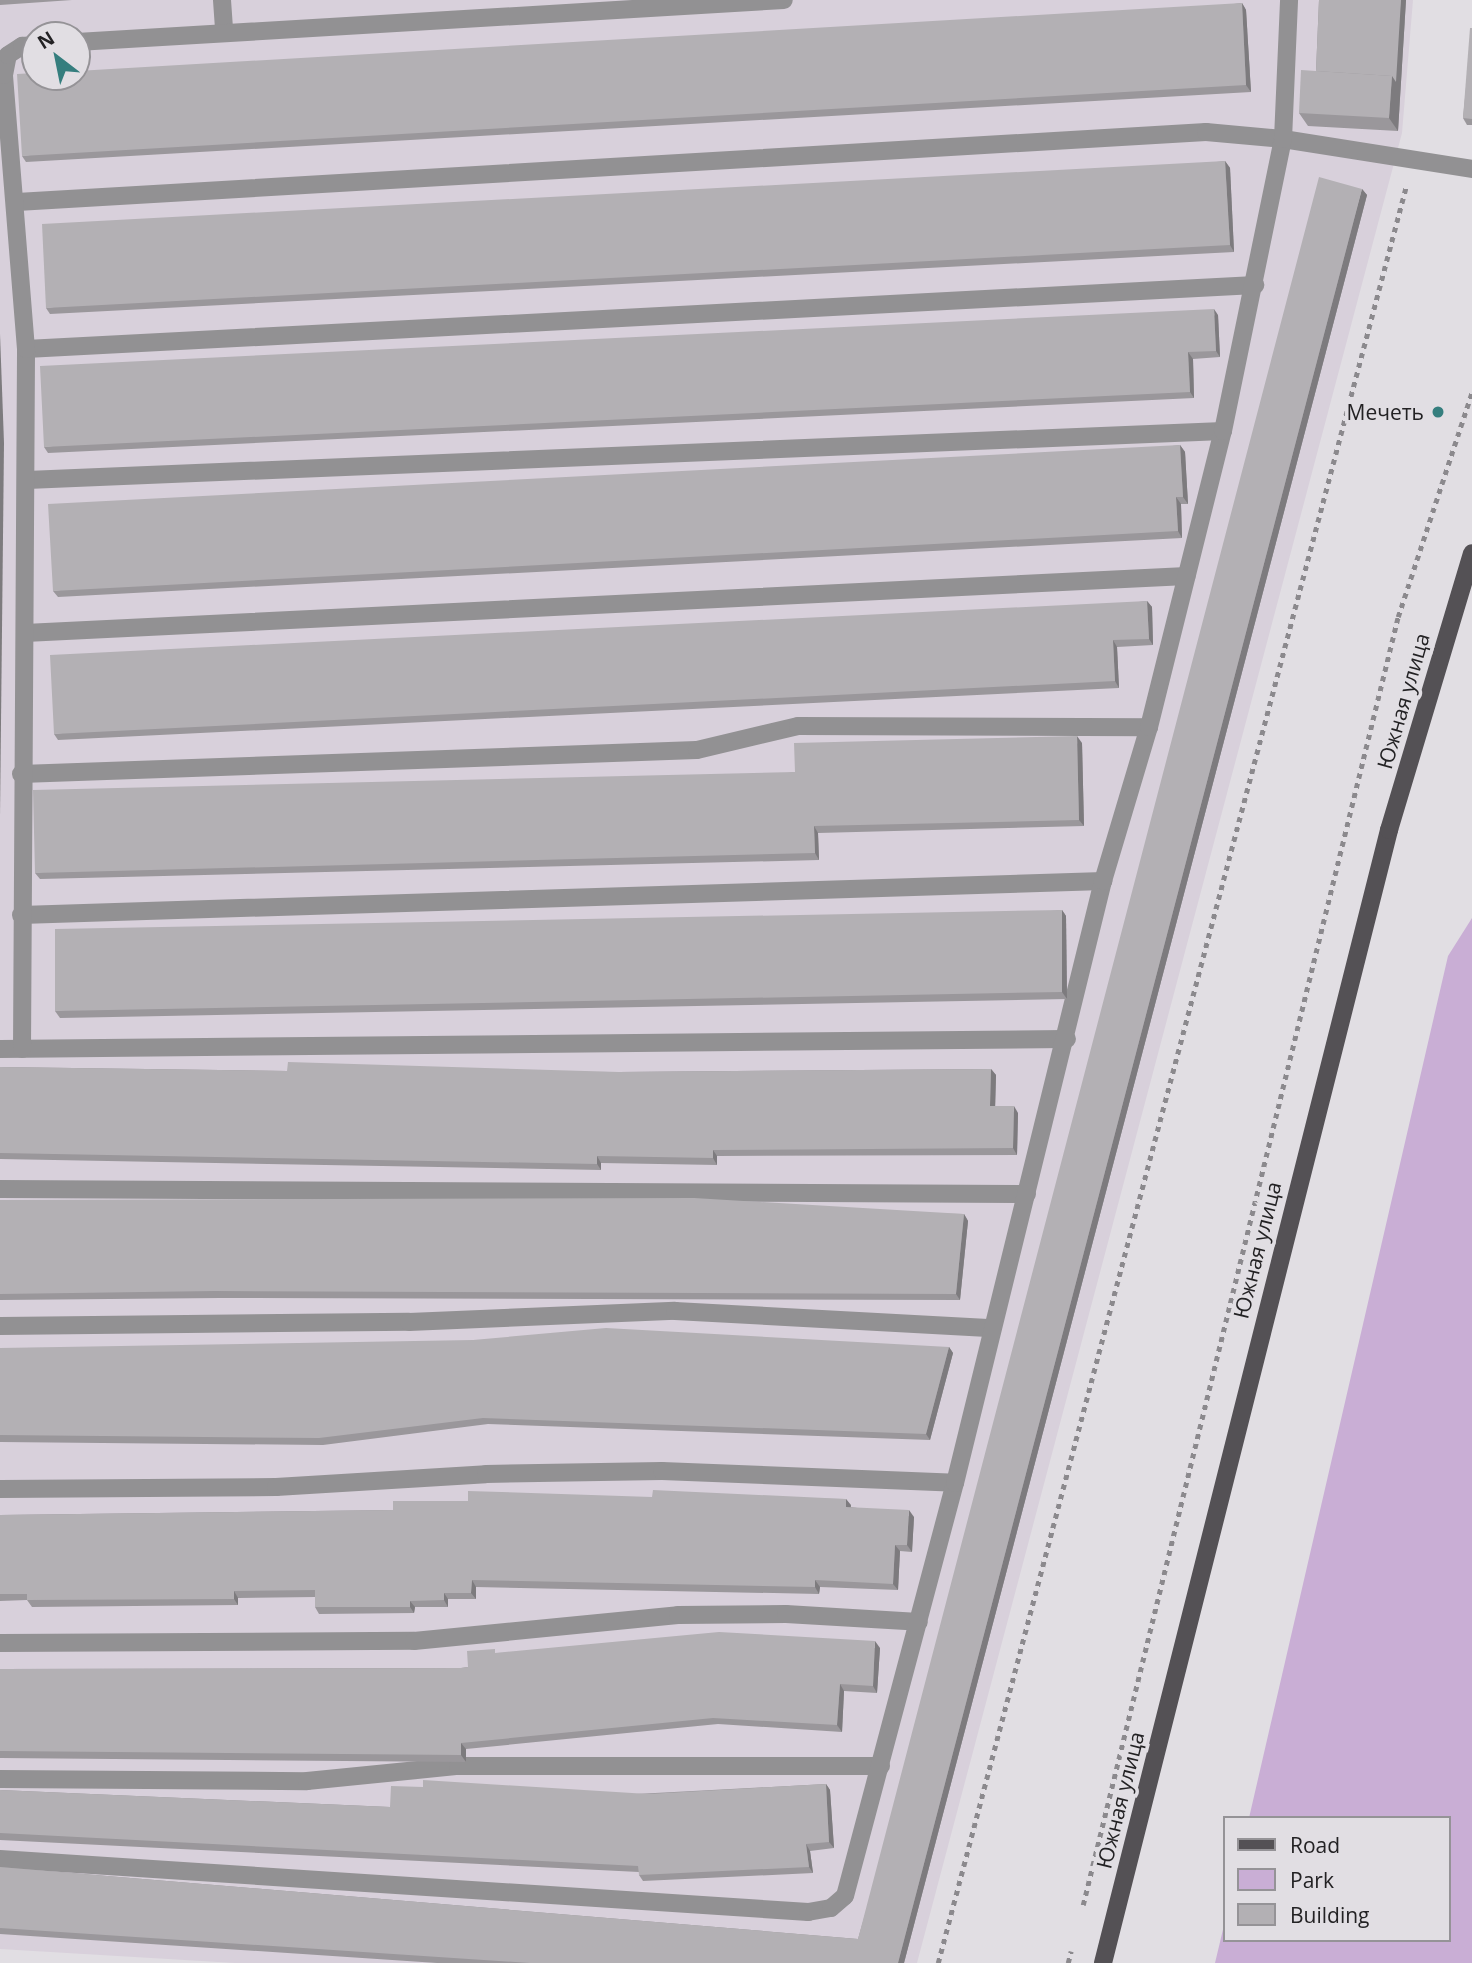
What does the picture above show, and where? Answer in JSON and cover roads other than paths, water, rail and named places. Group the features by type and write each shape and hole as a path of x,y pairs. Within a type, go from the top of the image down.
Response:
{"main road":[{"name":"Южная улица","path":"1104,1963 1389,830 1472,553"}],"lane":[{"path":"222,0 224,32"},
{"path":"91,42 224,32 454,8 784,0"},
{"path":"0,1859 808,1912 831,1908 845,1896 955,1483 1067,1039 1103,881 1149,727 1223,431 1283,139 1289,0"},
{"path":"21,47 8,55 4,75 17,202 26,349 27,480 21,774 22,1049"},
{"path":"17,202 1206,132 1283,139 1472,169"},
{"path":"26,349 1255,285"},
{"path":"27,480 1223,431"},
{"path":"25,633 1186,576"},
{"path":"21,774 697,750 797,726 1149,727"},
{"path":"21,915 1103,881"},
{"path":"0,1049 1067,1039"},
{"path":"0,1189 1027,1194"},
{"path":"0,1326 409,1322 675,1311 993,1328"},
{"path":"0,1489 276,1487 486,1474 662,1471 955,1483"},
{"path":"0,1643 414,1641 691,1615 786,1614 919,1622"},
{"path":"0,1779 307,1781 458,1766 881,1766"}],"place":[{"name":"Мечеть","path":"1438,412"}]}
